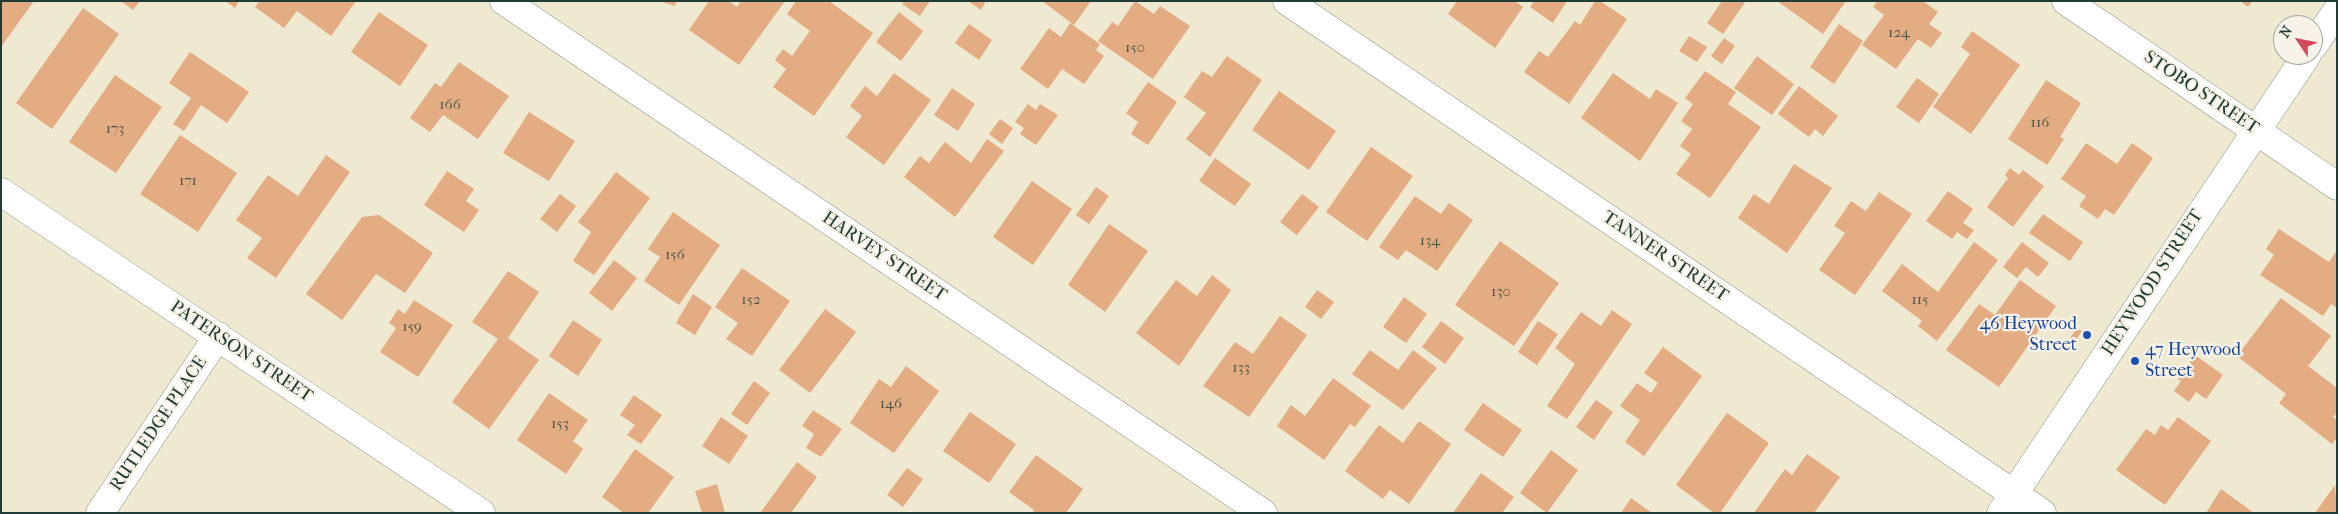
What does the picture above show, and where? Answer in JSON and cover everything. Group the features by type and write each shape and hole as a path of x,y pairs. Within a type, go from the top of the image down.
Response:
{"street":[{"name":"HARVEY STREET","path":"504,1 1263,513"},
{"name":"TANNER STREET","path":"1287,1 2008,503 2042,513"},
{"name":"STOBO STREET","path":"2066,1 2337,186"},
{"path":"2323,31 2337,11"},
{"name":"HEYWOOD STREET","path":"2008,503 2300,65"},
{"name":"PATERSON STREET","path":"1,192 481,513"},
{"name":"RUTLEDGE PLACE","path":"100,513 218,336"}],"building":[{"path":"1,1 34,1 1,47"},
{"path":"121,1 140,1 133,10"},
{"path":"225,1 239,1 235,8"},
{"path":"259,1 356,1 331,36 297,11 284,28 255,7"},
{"path":"660,1 676,1 675,6"},
{"path":"709,1 729,1 737,7 741,1 785,1 739,65 689,30"},
{"path":"796,1 829,1 873,33 814,116 773,87 786,69 775,60 783,49 792,56 810,31 787,14"},
{"path":"904,1 930,1 920,16 902,4"},
{"path":"968,1 986,1 981,10"},
{"path":"1042,1 1091,1 1074,25"},
{"path":"1135,1 1154,14 1160,6 1190,26 1153,79 1098,41 1112,22 1118,26"},
{"path":"1457,1 1515,1 1523,7 1495,48 1448,14"},
{"path":"1534,1 1567,1 1553,23 1530,7"},
{"path":"1595,1 1600,1 1627,19 1569,104 1524,72 1539,51 1548,57 1575,21 1580,25"},
{"path":"1722,1 1746,1 1723,34 1707,23"},
{"path":"1777,1 1846,1 1823,34"},
{"path":"1877,1 1923,1 1938,12 1929,24 1942,33 1931,48 1918,39 1896,69 1862,45 1884,15 1873,7"},
{"path":"2240,1 2252,1 2248,7"},
{"path":"83,8 119,34 52,129 16,103"},
{"path":"379,12 428,45 400,86 351,52"},
{"path":"899,12 923,31 901,61 876,42"},
{"path":"1070,23 1100,44 1096,50 1104,56 1084,84 1062,69 1048,89 1020,69 1049,28 1061,37"},
{"path":"969,24 992,40 979,60 955,43"},
{"path":"1839,24 1863,41 1834,84 1810,67"},
{"path":"1972,31 2020,65 1971,134 1933,107 1970,54 1961,47"},
{"path":"1689,36 1707,47 1697,62 1679,51"},
{"path":"1724,38 1735,46 1722,64 1711,56"},
{"path":"190,52 249,92 227,123 201,105 184,131 173,124 191,98 169,83"},
{"path":"1227,56 1262,80 1210,157 1186,139 1206,113 1184,97 1202,71 1212,77"},
{"path":"1757,56 1794,84 1772,115 1734,88"},
{"path":"459,62 509,96 478,139 443,115 430,132 410,118 435,83 441,87"},
{"path":"1705,71 1736,92 1728,104 1761,127 1710,198 1676,174 1691,154 1680,146 1692,129 1681,121 1693,104 1685,98"},
{"path":"894,73 931,100 884,165 846,137 862,116 850,106 865,86 877,96"},
{"path":"1613,73 1650,99 1656,89 1678,103 1640,161 1581,118"},
{"path":"115,75 162,107 116,173 69,142"},
{"path":"1917,78 1939,94 1919,123 1896,107"},
{"path":"2046,80 2081,103 2060,137 2064,139 2047,165 2008,139"},
{"path":"1148,82 1177,102 1148,145 1131,134 1138,122 1126,113"},
{"path":"1799,86 1838,116 1823,136 1815,129 1809,137 1778,114"},
{"path":"952,88 975,104 958,131 934,115"},
{"path":"1279,91 1336,131 1309,170 1252,130"},
{"path":"1028,104 1036,110 1040,104 1058,115 1036,145 1020,134 1024,128 1015,122"},
{"path":"529,112 575,141 549,181 503,153"},
{"path":"1000,119 1013,128 1002,144 989,134"},
{"path":"180,135 237,173 198,232 140,194"},
{"path":"987,139 1004,151 955,217 904,177 920,156 929,163 945,142 971,163"},
{"path":"2086,143 2117,164 2132,143 2153,158 2114,215 2105,209 2098,219 2079,206 2086,196 2061,179"},
{"path":"1371,147 1413,176 1367,241 1326,212"},
{"path":"326,155 350,172 276,278 247,258 262,238 236,220 268,175 298,196"},
{"path":"1215,158 1251,184 1235,206 1199,181"},
{"path":"1794,164 1832,188 1787,253 1738,218 1754,194 1769,204"},
{"path":"2010,168 2019,175 2023,170 2044,186 2013,227 1987,207 2008,178 2005,175"},
{"path":"447,171 474,189 466,201 479,210 464,232 424,205"},
{"path":"616,172 650,198 594,275 573,261 591,232 578,222"},
{"path":"1032,181 1072,209 1033,265 993,237"},
{"path":"1096,187 1109,196 1089,224 1076,215"},
{"path":"1948,191 1973,209 1963,223 1974,230 1967,239 1957,232 1952,239 1926,221"},
{"path":"1879,192 1912,214 1855,295 1819,270 1845,233 1834,226 1851,201 1866,211"},
{"path":"560,194 576,206 557,232 540,219"},
{"path":"1302,194 1319,207 1297,235 1280,222"},
{"path":"1415,196 1441,214 1449,203 1473,220 1437,271 1406,250 1398,260 1379,247"},
{"path":"673,212 720,245 679,305 644,281 660,257 648,249"},
{"path":"2043,214 2083,242 2070,261 2029,233"},
{"path":"379,215 433,253 405,293 376,274 342,320 306,294 362,217"},
{"path":"1109,224 1148,251 1105,312 1068,285"},
{"path":"2279,229 2329,262 2337,250 2337,308 2331,304 2323,316 2260,275 2274,255 2266,249"},
{"path":"1500,241 1559,283 1514,346 1455,305"},
{"path":"1974,242 1998,260 1937,341 1918,326 1922,321 1882,291 1902,264 1938,292"},
{"path":"2022,242 2049,263 2038,277 2026,267 2017,278 2003,267"},
{"path":"614,260 637,278 612,311 589,293"},
{"path":"742,268 790,301 752,356 726,339 738,323 715,307"},
{"path":"508,271 539,292 508,338 539,360 489,429 452,402 498,339 472,322"},
{"path":"1212,275 1231,290 1179,366 1136,333 1176,280 1197,296"},
{"path":"2020,280 2056,306 1999,387 1946,350 1979,304 1995,315"},
{"path":"1317,290 1334,302 1321,319 1305,307"},
{"path":"693,294 712,307 695,335 676,323"},
{"path":"1404,297 1427,314 1406,343 1383,327"},
{"path":"2281,298 2331,336 2308,366 2337,388 2337,413 2333,417 2337,420 2337,438 2332,444 2279,403 2286,394 2237,356"},
{"path":"414,300 453,325 418,377 380,352 396,328 389,323 398,309 405,314"},
{"path":"825,309 856,332 810,393 779,370"},
{"path":"1612,310 1632,324 1567,419 1547,406 1575,364 1555,348 1581,312 1601,326"},
{"path":"1280,316 1307,335 1249,417 1203,386 1235,342 1253,354"},
{"path":"573,320 602,340 578,376 549,356"},
{"path":"1441,321 1464,338 1445,364 1422,347"},
{"path":"1538,321 1558,334 1537,365 1518,352"},
{"path":"2077,328 2082,331 2075,341 2070,338"},
{"path":"1663,347 1702,376 1644,456 1625,442 1640,420 1620,406 1637,383 1651,393 1658,383 1644,373"},
{"path":"1370,350 1398,370 1413,350 1437,368 1403,410 1352,374"},
{"path":"2195,355 2223,375 2206,399 2196,392 2189,402 2174,391 2181,381 2178,379"},
{"path":"906,366 939,391 894,453 850,423 879,379 891,387"},
{"path":"1333,378 1371,406 1355,427 1350,424 1324,460 1277,426 1291,405 1305,416"},
{"path":"754,381 770,393 747,425 731,414"},
{"path":"549,393 588,420 573,441 583,449 566,474 517,440"},
{"path":"634,395 662,415 641,444 627,435 635,425 620,415"},
{"path":"1596,400 1613,412 1594,440 1576,427"},
{"path":"1483,403 1522,430 1503,457 1464,430"},
{"path":"813,410 842,429 821,457 806,448 814,434 802,426"},
{"path":"970,412 1016,444 989,483 943,451"},
{"path":"1727,413 1769,443 1720,513 1714,513 1676,485"},
{"path":"721,417 748,436 729,464 702,446"},
{"path":"2178,417 2211,441 2165,505 2116,470 2146,429 2155,435 2161,425 2168,430"},
{"path":"1419,421 1451,444 1409,504 1390,490 1383,499 1345,471 1379,425 1403,443"},
{"path":"635,449 674,477 648,513 624,513 602,497"},
{"path":"1551,450 1578,470 1547,513 1520,493"},
{"path":"1807,454 1840,477 1814,513 1754,513 1785,469 1792,475"},
{"path":"1036,455 1083,489 1066,513 1032,513 1034,510 1009,492"},
{"path":"797,462 817,477 791,513 760,513"},
{"path":"907,468 923,479 903,507 887,495"},
{"path":"1481,473 1514,497 1502,513 1453,513"},
{"path":"717,484 725,513 702,513 695,491"},
{"path":"2335,485 2337,513 2315,513"},
{"path":"2221,489 2254,513 2206,513"},
{"path":"1631,498 1652,513 1621,513"}],"place":[{"name":"46 Heywood Street","path":"2087,335"},
{"name":"47 Heywood Street","path":"2135,361"}]}
